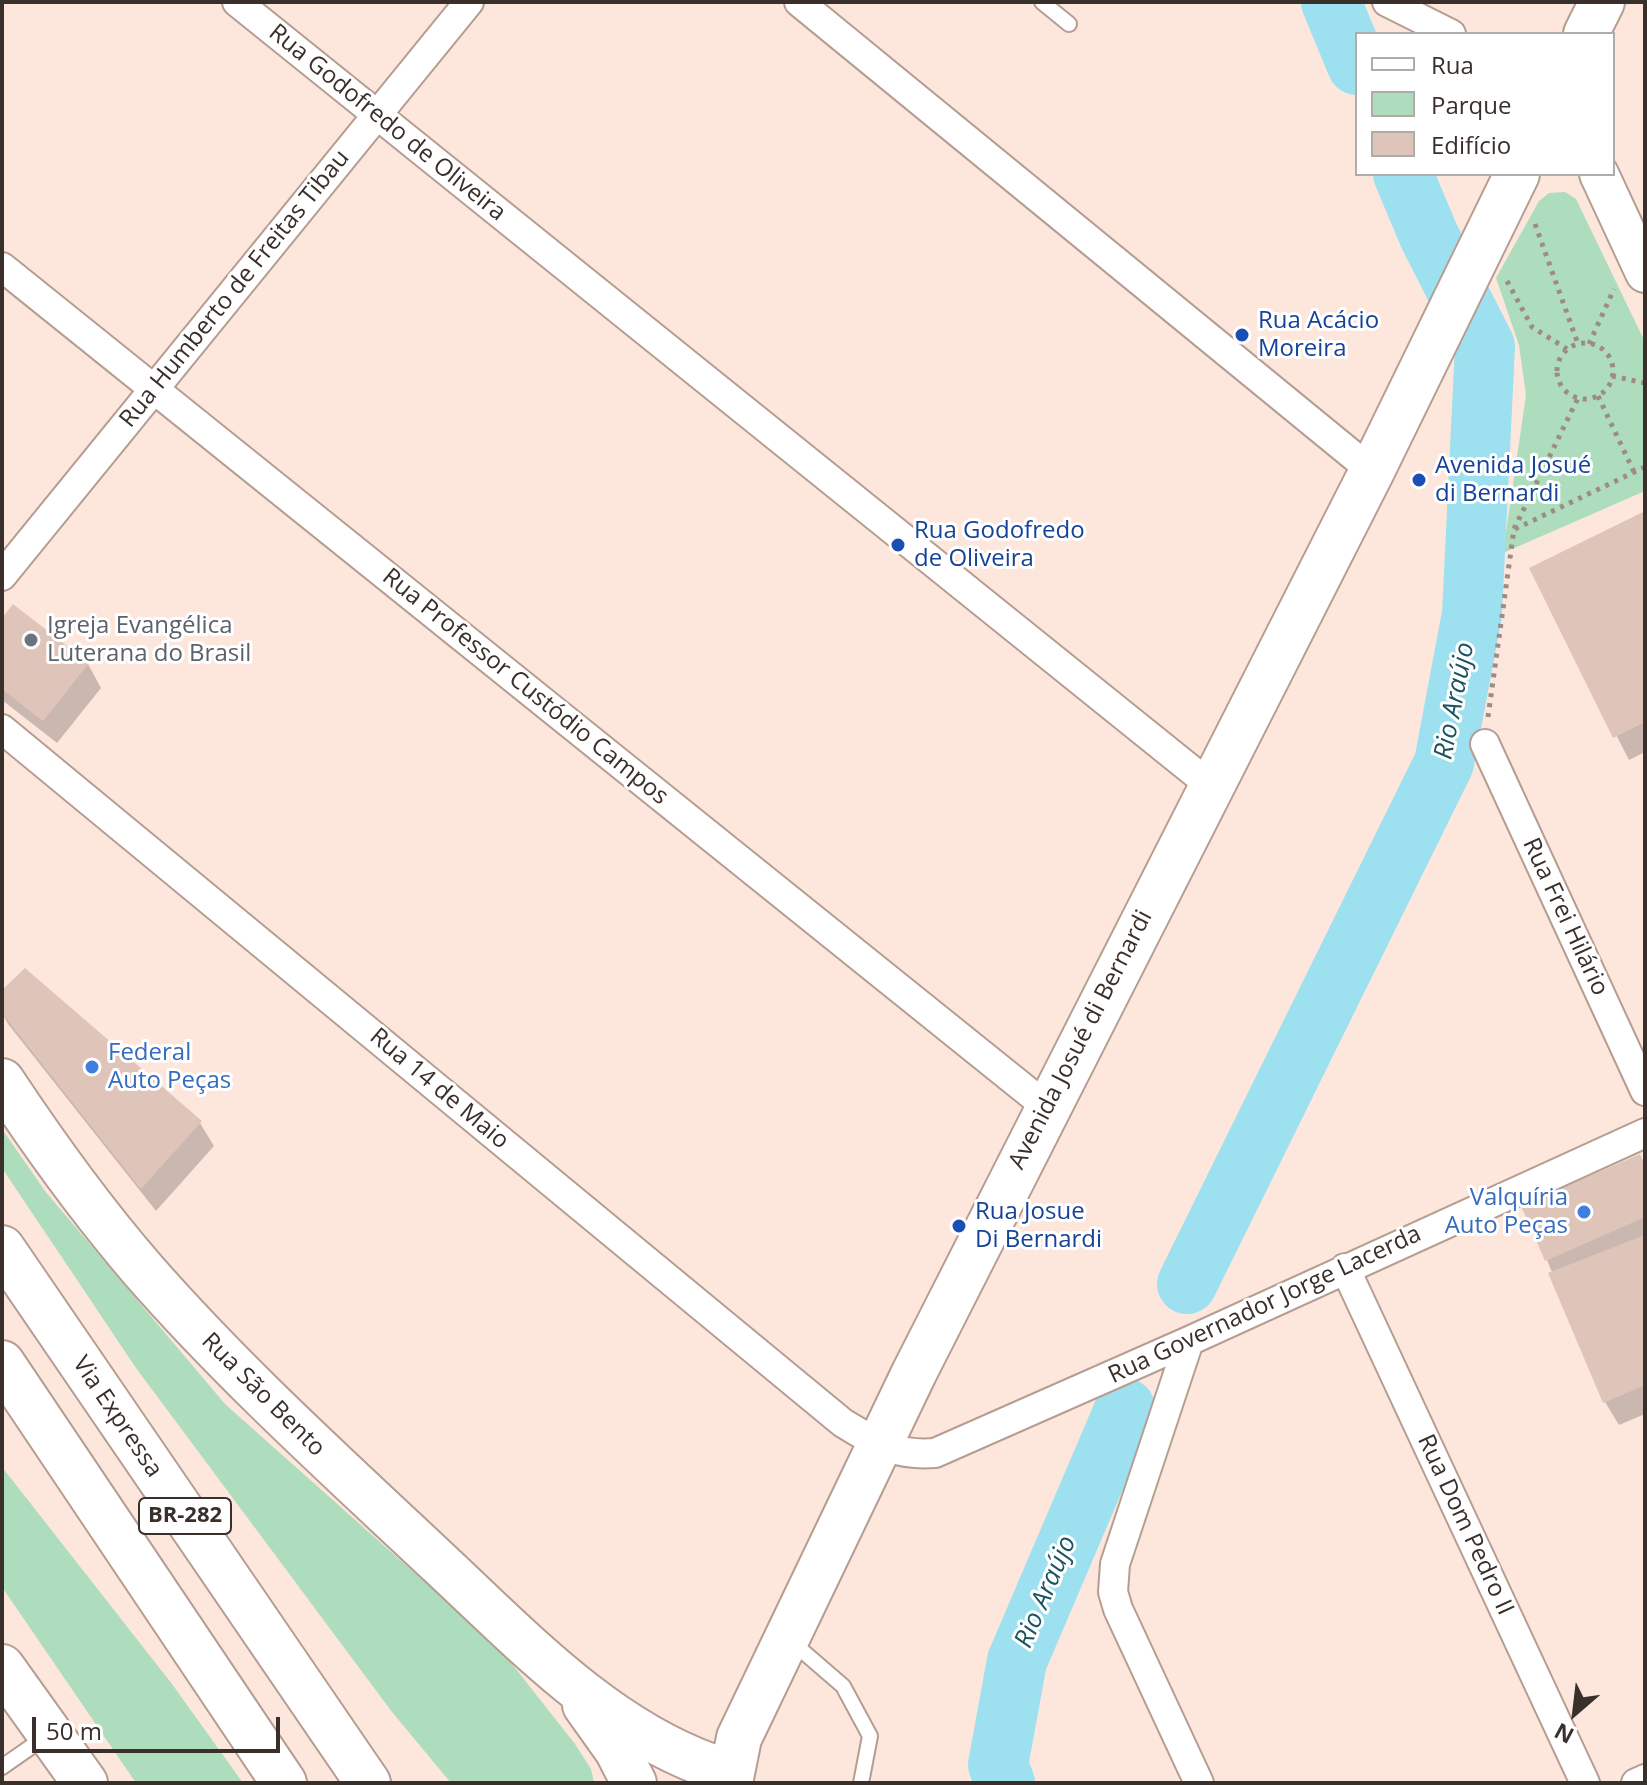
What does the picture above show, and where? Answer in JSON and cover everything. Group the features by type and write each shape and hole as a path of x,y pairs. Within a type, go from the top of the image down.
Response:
{"main road":[{"path":"1587,32 1602,2"},
{"name":"Avenida Josué di Bernardi","path":"719,1767 787,1638 1047,1107 1372,471 1516,176"},
{"path":"1600,176 1639,261"},
{"name":"Rua São Bento","path":"2,1081 40,1139 142,1269 214,1348 312,1445 561,1675 659,1743 719,1767"},
{"name":"Via Expressa","path":"2,1248 368,1783"},
{"name":"BR-282","path":"2,1363 284,1783"},
{"path":"2,1667 85,1783"},
{"name":"Rua São Bento","path":"561,1675 602,1727 634,1783"}],"street":[{"name":"Rua Godofredo de Oliveira","path":"237,2 1210,785"},
{"name":"Rua Humberto de Freitas Tibau","path":"2,576 469,2"},
{"path":"799,2 1372,471"},
{"path":"1387,2 1447,32"},
{"name":"Rua Professor Custódio Campos","path":"2,267 1047,1107"},
{"name":"Rua 14 de Maio","path":"2,729 843,1423 880,1445"},
{"name":"Rua Frei Hilário","path":"1485,744 1645,1091"},
{"name":"Rua Governador Jorge Lacerda","path":"880,1445 910,1455 935,1453 1645,1133"},
{"name":"Rua Dom Pedro II","path":"1345,1268 1585,1783"},
{"path":"1189,1341 1115,1564 1113,1592 1118,1609 1199,1783"},
{"path":"1636,1783 1645,1779"}],"lane":[{"path":"1042,2 1069,24"},
{"path":"787,1638 843,1686 870,1736 861,1783"},
{"path":"2,1767 48,1735"}],"path":[{"path":"1533,216 1578,344"},
{"path":"1589,344 1639,261"},
{"path":"1471,269 1511,286 1532,327 1567,349"},
{"path":"1578,344 1600,347 1612,365 1608,388 1598,396 1578,398 1561,386 1557,367 1567,349 1578,344"},
{"path":"1612,376 1645,383"},
{"path":"1598,396 1634,472"},
{"path":"1485,744 1514,529 1578,398"},
{"path":"1514,529 1645,467"}],"green space":[{"path":"1565,192 1576,199 1645,342 1645,491 1503,553 1526,395 1519,345 1496,278 1539,201 1549,193"},
{"path":"2,1129 45,1191 225,1404 501,1650 575,1744 591,1769 594,1783 451,1783 392,1712 136,1368 2,1168"},
{"path":"2,1467 172,1684 243,1783 136,1783 2,1587"}],"building":[{"path":"1645,511 1645,722 1613,738 1529,568"},
{"name":"Igreja Evangélica Luterana do Brasil","path":"13,604 89,663 43,721 2,689 2,618"},
{"name":"Federal Auto Peças","path":"25,968 202,1121 141,1189 2,1013 2,990"},
{"name":"Valquíria Auto Peças","path":"1640,1154 1645,1165 1645,1217 1545,1261 1521,1206"},
{"path":"1645,1235 1645,1385 1603,1403 1548,1273"}],"waterway":[{"name":"Rio Araújo","path":"1331,2 1355,60"},
{"name":"Rio Araújo","path":"1187,1284 1444,763 1472,614 1485,346 1429,236 1404,176"},
{"name":"Rio Araújo","path":"1005,1783 998,1765 1017,1661 1125,1408"}],"place":[{"name":"Rua Acácio Moreira","path":"1242,335"},
{"name":"Avenida Josué di Bernardi","path":"1419,480"},
{"name":"Rua Godofredo de Oliveira","path":"898,545"},
{"name":"Igreja Evangélica Luterana do Brasil","path":"31,640"},
{"name":"Federal Auto Peças","path":"92,1067"},
{"name":"Valquíria Auto Peças","path":"1584,1212"},
{"name":"Rua Josue Di Bernardi","path":"959,1226"}]}
